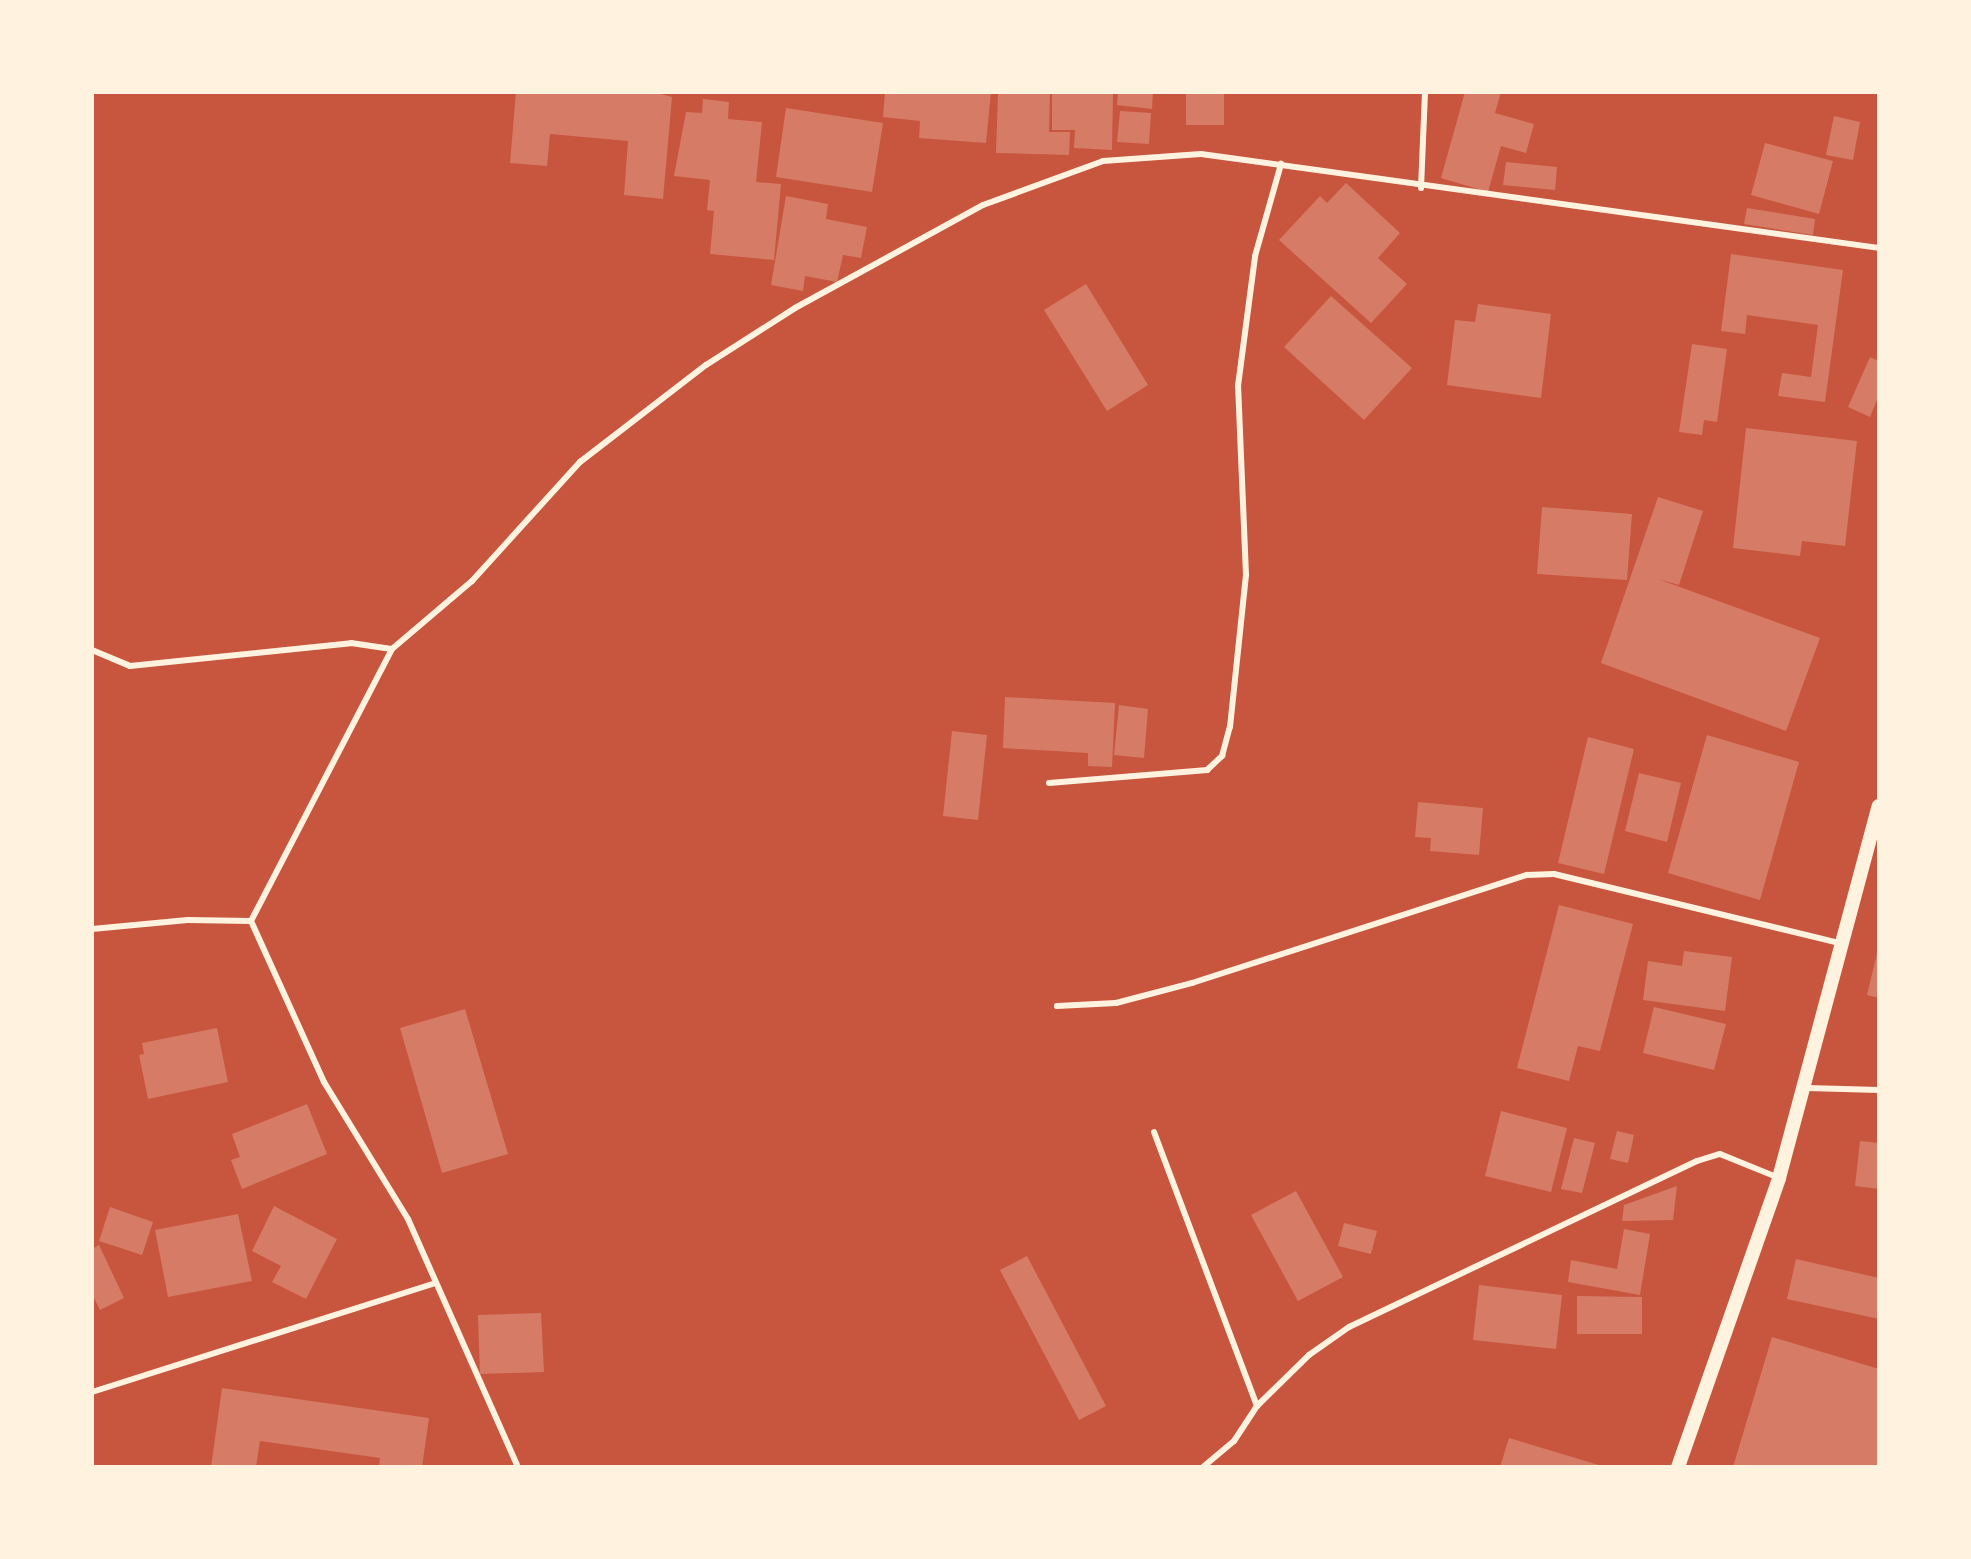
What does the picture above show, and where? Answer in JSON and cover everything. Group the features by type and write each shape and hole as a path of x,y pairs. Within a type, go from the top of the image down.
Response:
{"street":[{"path":"1678,1467 1779,1178 1807,1088 1879,806"}],"lane":[{"path":"1421,188 1425,92"},
{"path":"251,921 392,649 472,581 580,462 757,332 983,205 1103,161 1201,154 1421,188 1879,248"},
{"path":"1049,783 1207,770 1222,756 1230,727 1246,575 1238,386 1255,256 1281,164"},
{"path":"92,650 130,666 351,643 392,649"},
{"path":"1057,1006 1116,1003 1192,983 1527,875 1554,874 1844,944"},
{"path":"92,929 188,920 251,921"},
{"path":"251,921 324,1082 408,1219 433,1284 518,1467"},
{"path":"1807,1088 1879,1090"},
{"path":"1154,1132 1257,1406"},
{"path":"1203,1467 1234,1441 1257,1406 1309,1355 1349,1327 1697,1161 1720,1154 1779,1178"},
{"path":"92,1392 433,1284"}],"building":[{"path":"516,92 654,92 672,97 663,199 624,195 628,141 550,134 547,166 510,163"},
{"path":"885,92 991,92 986,143 919,138 920,121 883,117"},
{"path":"998,92 1050,92 1049,132 1070,132 1069,155 996,153"},
{"path":"1052,92 1113,93 1112,150 1074,148 1075,130 1052,130"},
{"path":"1118,92 1153,92 1152,109 1117,105"},
{"path":"1186,92 1224,92 1224,125 1186,125"},
{"path":"1465,92 1501,92 1495,113 1534,124 1526,153 1501,146 1488,192 1441,178"},
{"path":"703,99 729,102 728,119 762,122 756,182 781,184 774,260 710,254 714,211 707,210 710,180 674,176 686,112 702,113"},
{"path":"786,108 883,123 872,192 776,177"},
{"path":"1120,111 1151,113 1149,144 1117,142"},
{"path":"1834,116 1860,122 1853,160 1826,155"},
{"path":"1765,143 1833,161 1819,214 1751,195"},
{"path":"1506,162 1557,167 1555,190 1503,185"},
{"path":"1346,183 1400,233 1378,258 1407,284 1371,323 1279,240 1320,196 1327,203"},
{"path":"786,196 828,204 826,219 867,227 861,258 843,255 837,282 805,276 803,291 771,285"},
{"path":"1747,208 1815,219 1813,235 1744,224"},
{"path":"1731,254 1843,270 1825,402 1778,396 1782,373 1811,377 1818,325 1747,315 1745,334 1721,331"},
{"path":"1086,284 1148,385 1107,411 1044,310"},
{"path":"1331,296 1412,368 1364,420 1284,347"},
{"path":"1478,304 1551,314 1541,398 1447,385 1455,320 1475,322"},
{"path":"1692,344 1727,349 1717,422 1704,420 1702,435 1679,432"},
{"path":"1870,357 1879,361 1879,395 1870,417 1848,407"},
{"path":"1746,428 1857,441 1845,546 1802,541 1800,556 1733,548"},
{"path":"1658,497 1703,511 1679,585 1658,579 1820,638 1786,731 1601,663"},
{"path":"1542,507 1632,514 1627,580 1537,574"},
{"path":"1005,697 1115,703 1112,767 1088,766 1088,753 1003,748"},
{"path":"1119,705 1148,709 1144,758 1114,755"},
{"path":"952,731 987,735 978,820 943,816"},
{"path":"1707,735 1799,762 1760,900 1668,873"},
{"path":"1588,737 1634,749 1604,874 1558,863"},
{"path":"1639,773 1681,783 1667,842 1625,831"},
{"path":"1418,802 1483,808 1479,855 1430,851 1431,838 1415,837"},
{"path":"1559,905 1633,924 1600,1051 1578,1046 1569,1081 1517,1068"},
{"path":"1879,949 1879,998 1867,995"},
{"path":"1684,951 1732,957 1725,1011 1643,1000 1648,961 1682,966"},
{"path":"1654,1007 1726,1024 1714,1070 1643,1053"},
{"path":"465,1009 508,1154 442,1173 400,1028"},
{"path":"217,1028 228,1082 148,1099 139,1055 144,1054 142,1043"},
{"path":"307,1104 327,1154 242,1189 231,1160 240,1157 232,1134"},
{"path":"1501,1111 1567,1128 1551,1192 1485,1176"},
{"path":"1617,1131 1634,1135 1628,1163 1610,1159"},
{"path":"1574,1138 1595,1143 1582,1193 1561,1189"},
{"path":"1860,1141 1879,1143 1879,1189 1855,1186"},
{"path":"1677,1186 1673,1220 1622,1221 1624,1205"},
{"path":"1296,1191 1343,1277 1298,1301 1251,1215"},
{"path":"274,1206 337,1239 306,1299 272,1282 281,1266 252,1251"},
{"path":"110,1207 153,1222 142,1255 99,1241"},
{"path":"238,1214 252,1281 168,1297 155,1230"},
{"path":"1344,1223 1377,1231 1371,1254 1338,1246"},
{"path":"1624,1229 1650,1234 1640,1295 1568,1282 1571,1260 1617,1269"},
{"path":"99,1245 124,1298 100,1310 92,1294 92,1249"},
{"path":"1027,1256 1106,1406 1079,1420 1000,1270"},
{"path":"1796,1259 1879,1278 1879,1319 1787,1299"},
{"path":"1479,1285 1562,1295 1556,1349 1473,1340"},
{"path":"1577,1296 1642,1297 1642,1334 1577,1334"},
{"path":"541,1313 544,1372 480,1374 478,1315"},
{"path":"1772,1337 1879,1369 1879,1467 1733,1467"},
{"path":"222,1388 429,1418 422,1467 379,1467 380,1458 260,1441 256,1467 211,1467"},
{"path":"1509,1438 1602,1466 1602,1467 1500,1467"}]}
